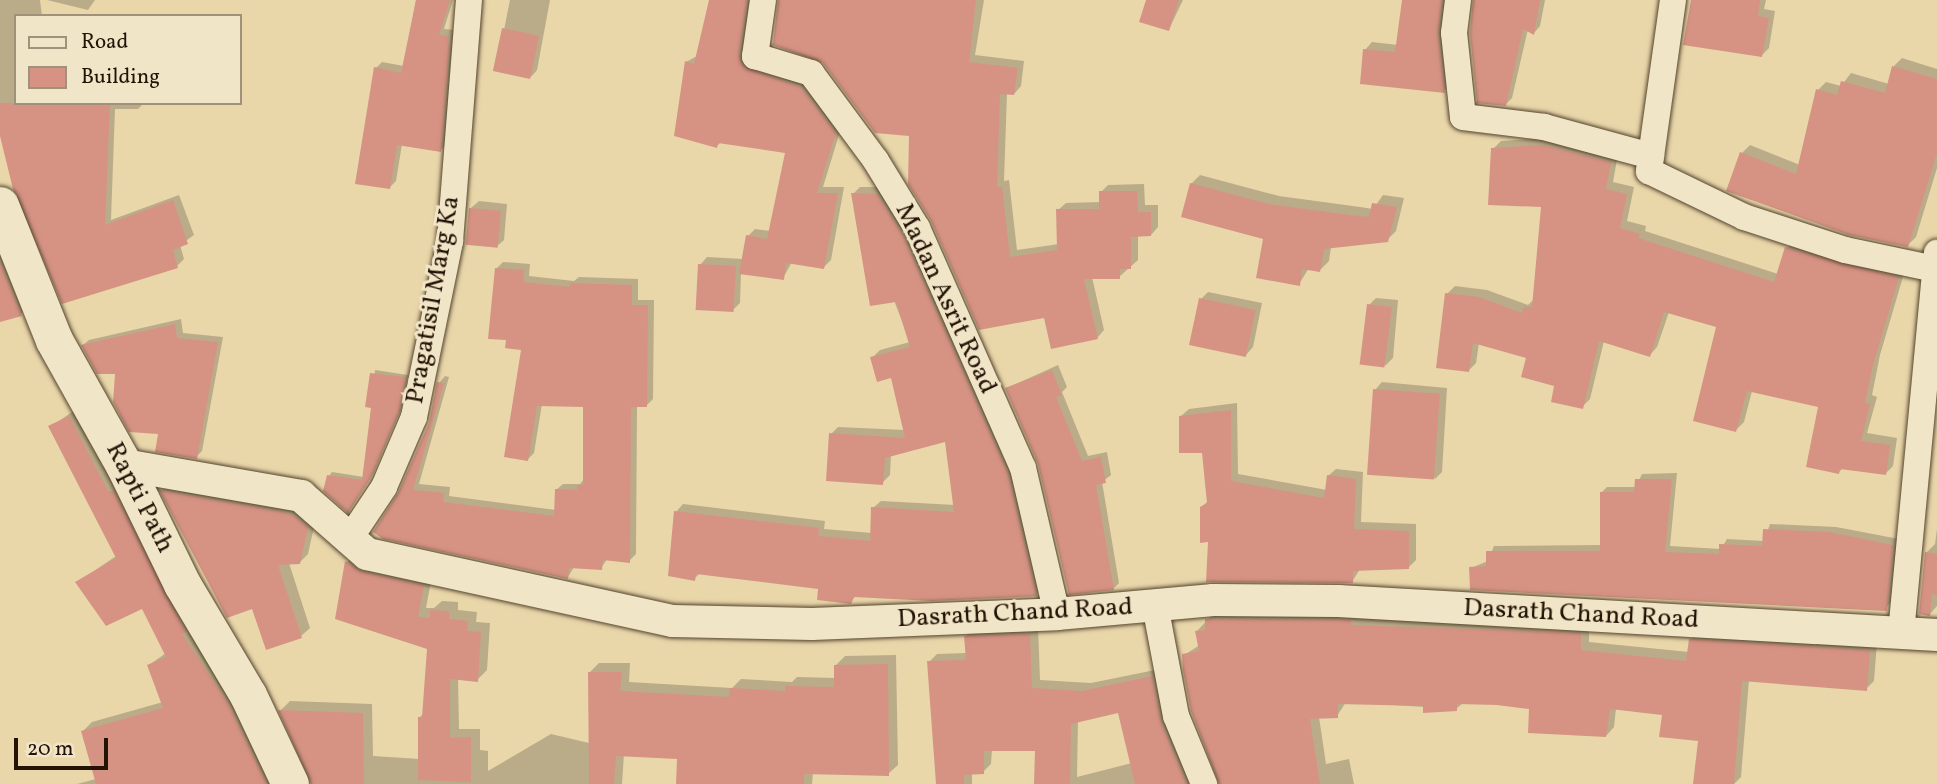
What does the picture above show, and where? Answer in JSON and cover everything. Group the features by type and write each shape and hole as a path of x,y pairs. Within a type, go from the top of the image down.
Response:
{"main road":[{"name":"Rapti Path","path":"0,205 54,340 124,465 183,584 248,695 290,784"}],"street":[{"name":"Pragatisil Marg Ka","path":"348,541 384,487 414,417 450,241 469,0"},
{"name":"Madan Asrit Road","path":"763,0 755,56 811,73 876,161 916,228 1023,468 1057,614"},
{"path":"1458,0 1454,33 1463,117 1544,127 1651,156"},
{"path":"1673,0 1649,171 1744,217 1845,250 1936,261 1901,633"},
{"name":"Dasrath Chand Road","path":"124,465 301,496 348,541 368,554 672,621 813,624 1057,614 1213,600 1338,601 1937,635"},
{"path":"1155,605 1176,716 1204,784"}],"building":[{"path":"416,0 450,0 439,35 448,36 449,51 441,152 397,145 390,189 355,184 374,67 401,73"},
{"path":"709,0 747,0 739,54 744,67 801,87 836,133 817,193 838,193 824,269 786,263 784,280 739,274 746,235 767,239 785,153 718,143 717,148 674,136 685,61 694,64"},
{"path":"778,0 976,0 969,62 1018,68 1014,95 1000,94 997,187 1002,187 1010,257 1057,250 1056,209 1099,209 1099,191 1137,191 1138,212 1151,212 1151,236 1131,237 1131,269 1120,269 1120,279 1084,279 1098,339 1051,349 1044,318 979,330 931,221 908,184 909,136 875,133 823,63 773,45"},
{"path":"1146,0 1179,0 1169,31 1139,22"},
{"path":"1402,0 1442,0 1438,34 1445,93 1360,84 1363,49 1395,52"},
{"path":"1473,0 1540,0 1534,35 1523,29 1506,106 1477,103 1470,33"},
{"path":"1691,0 1760,0 1758,16 1769,18 1762,57 1683,45"},
{"path":"502,28 539,36 530,79 493,71"},
{"path":"1892,66 1937,79 1937,153 1908,247 1849,235 1726,191 1740,152 1796,174 1816,89 1837,95 1841,81 1885,93"},
{"path":"0,103 110,105 105,225 173,200 188,244 173,250 178,268 62,304 13,189 0,136"},
{"path":"1543,145 1611,162 1606,189 1627,194 1620,228 1640,234 1638,238 1774,282 1785,247 1899,277 1873,365 1865,403 1870,404 1861,441 1890,445 1886,475 1840,469 1839,474 1806,467 1818,407 1747,391 1736,432 1693,421 1716,327 1664,312 1650,357 1599,341 1583,409 1551,402 1554,386 1521,377 1526,358 1473,343 1469,372 1436,368 1445,293 1479,297 1522,313 1524,307 1532,307 1541,207 1488,205 1491,148"},
{"path":"1190,183 1269,204 1350,215 1369,217 1372,203 1397,207 1388,242 1324,249 1320,272 1302,269 1300,286 1256,278 1263,239 1181,217"},
{"path":"851,193 877,194 903,235 1008,473 1037,596 932,601 854,597 851,604 817,600 818,589 696,574 695,581 668,576 674,511 819,528 818,536 870,541 871,507 954,512 945,442 885,458 883,485 826,481 829,433 905,438 891,378 877,382 870,357 910,347 896,302 870,306"},
{"path":"469,208 501,211 498,248 466,245"},
{"path":"0,262 22,316 0,322"},
{"path":"698,264 736,266 734,312 696,310"},
{"path":"495,268 524,270 523,282 570,287 570,283 632,285 632,305 648,305 647,407 631,407 630,563 603,560 602,570 569,568 568,579 383,539 373,532 398,493 429,423 437,382 444,383 413,490 444,493 443,502 554,516 555,489 577,490 577,485 583,485 583,407 537,406 528,461 504,457 521,350 505,348 506,340 488,339"},
{"path":"1199,298 1256,310 1246,357 1189,345"},
{"path":"1367,304 1392,307 1384,368 1360,365"},
{"path":"175,324 177,338 218,342 197,459 155,452 158,434 129,432 113,402 115,374 97,374 81,345"},
{"path":"1052,370 1062,395 1056,397 1082,461 1101,457 1106,483 1096,485 1114,590 1069,595 1038,464 1005,388"},
{"path":"370,373 406,377 399,412 370,479 348,513 323,491 327,475 362,480 371,408 365,407"},
{"path":"1373,389 1440,394 1434,479 1367,475"},
{"path":"1231,410 1231,481 1324,498 1327,475 1356,479 1354,529 1409,531 1409,569 1353,571 1353,583 1206,582 1208,542 1200,543 1200,507 1207,503 1202,453 1179,453 1179,416"},
{"path":"69,416 108,491 114,491 186,632 182,634 228,703 267,784 96,784 81,731 163,708 147,665 166,657 142,609 106,626 75,582 116,558 48,426"},
{"path":"1635,479 1672,479 1665,552 1719,554 1719,544 1762,546 1763,529 1829,532 1893,545 1887,611 1470,590 1469,567 1486,566 1486,551 1600,551 1600,492 1634,492"},
{"path":"159,490 279,511 295,516 308,527 300,564 278,565 302,638 266,650 252,609 227,618"},
{"path":"1925,552 1937,554 1937,595 1932,594 1930,616 1919,614"},
{"path":"345,561 363,572 424,585 418,617 430,618 430,610 449,611 449,619 468,621 467,631 481,632 478,682 450,679 450,738 471,737 471,782 418,780 418,717 422,717 427,649 335,619"},
{"path":"1205,619 1337,619 1351,620 1351,625 1581,633 1581,650 1686,661 1689,639 1870,650 1867,691 1742,681 1734,784 1693,784 1698,741 1659,737 1662,715 1610,709 1606,737 1528,733 1529,709 1497,705 1457,704 1457,711 1423,713 1423,706 1338,704 1338,718 1310,719 1320,784 1219,784 1191,711 1183,670 1182,654 1199,651 1195,631 1205,630"},
{"path":"1030,634 1032,688 1082,691 1152,676 1161,722 1187,784 1135,784 1118,713 1071,724 1070,784 1034,784 1035,751 984,751 984,774 964,775 964,784 936,784 927,661 966,660 964,636"},
{"path":"888,664 889,776 804,774 804,784 676,784 677,759 616,756 614,784 589,784 588,672 622,672 620,691 729,697 730,688 785,691 785,686 834,687 834,665"},
{"path":"278,710 363,713 364,784 311,784"}]}
